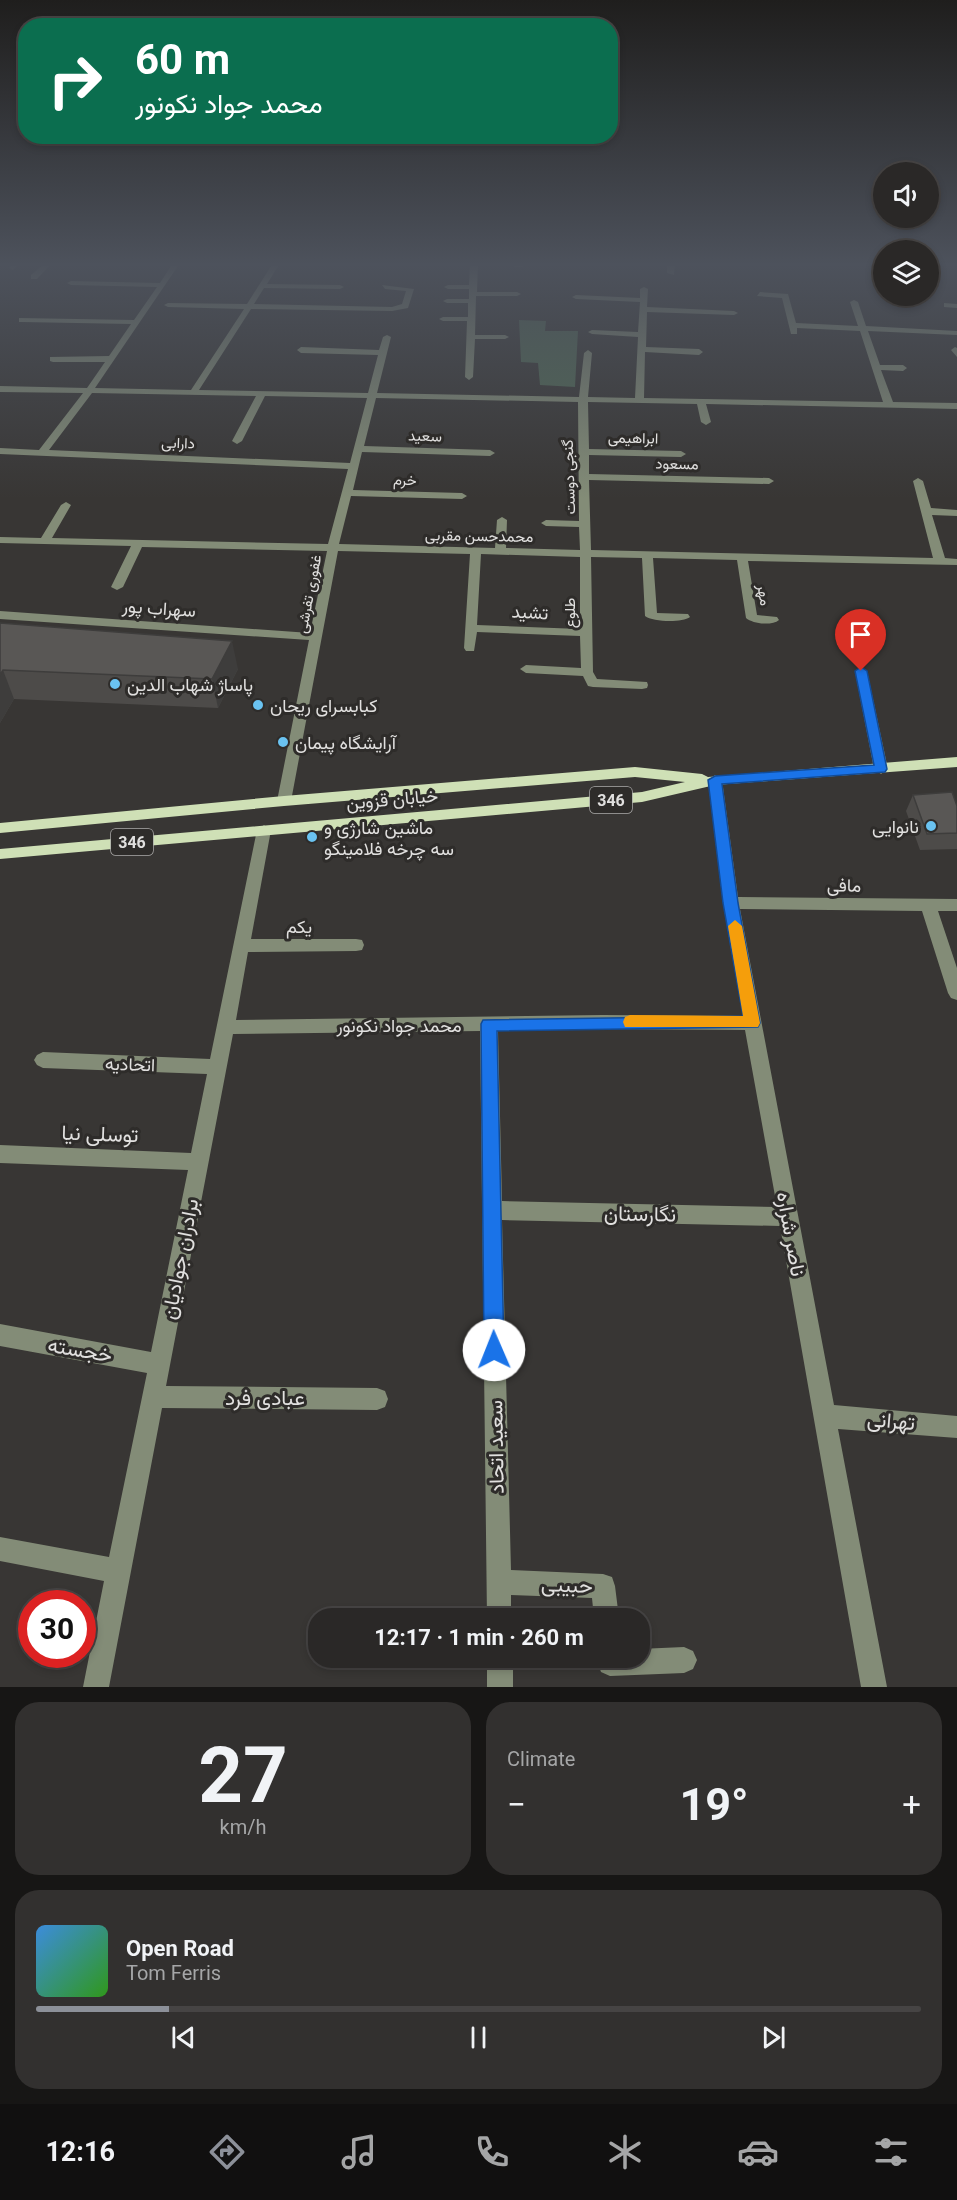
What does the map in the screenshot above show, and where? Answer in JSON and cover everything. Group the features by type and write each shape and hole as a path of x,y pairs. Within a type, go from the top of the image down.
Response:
{"main road":[{"name":"خیابان قزوین","path":"0,854 642,797 715,780 957,762"},
{"name":"خیابان قزوین","path":"0,828 284,801 635,772 715,780"}],"street":[{"path":"42,453 122,342"},
{"path":"193,393 226,342"},
{"name":"غفوری تفرشی","path":"284,801 333,548 360,449 385,342"},
{"path":"469,377 470,342"},
{"path":"639,401 642,342"},
{"path":"867,342 889,405"},
{"path":"642,349 699,352"},
{"path":"301,350 381,352"},
{"name":"گنجی دوست","path":"586,554 583,400 588,353"},
{"path":"53,359 110,359"},
{"path":"876,367 903,368"},
{"path":"0,390 957,406"},
{"path":"237,441 262,394"},
{"path":"701,402 706,422"},
{"name":"سعید","path":"360,449 490,453"},
{"name":"دارابی","path":"0,451 355,466"},
{"name":"ابراهیمی","path":"584,452 681,454"},
{"name":"مسعود","path":"584,477 769,481"},
{"path":"918,481 940,562"},
{"name":"خرم","path":"348,493 462,496"},
{"path":"45,541 66,505"},
{"path":"926,511 957,513"},
{"path":"500,552 502,520"},
{"path":"546,523 586,524"},
{"name":"محمدحسن مقربی","path":"0,540 957,562"},
{"path":"117,587 138,543"},
{"path":"470,648 476,551"},
{"name":"طلوع","path":"586,554 587,672"},
{"path":"647,555 651,616 684,617"},
{"name":"مهر","path":"742,557 752,618 773,620"},
{"name":"سهراب پور","path":"0,615 316,637"},
{"name":"تشید","path":"472,628 587,633"},
{"path":"526,669 587,672 593,683 642,685"},
{"path":"861,671 881,769"},
{"name":"ناصر شراره","path":"715,780 731,903 874,1687"},
{"name":"برادران جوادیان","path":"96,1687 264,830"},
{"name":"مافی","path":"731,903 957,905"},
{"path":"928,905 957,993"},
{"name":"یکم","path":"241,946 356,945"},
{"name":"محمد جواد نکونور","path":"226,1027 753,1023"},
{"name":"سعید اتحاد","path":"489,1024 499,1608"},
{"name":"اتحادیه","path":"43,1060 217,1067"},
{"name":"توسلی نیا","path":"0,1154 199,1162"},
{"name":"نگارستان","path":"492,1210 788,1217"},
{"name":"خجسته","path":"0,1335 159,1364"},
{"name":"عبادی فرد","path":"153,1397 377,1399"},
{"name":"تهرانی","path":"824,1416 957,1427"},
{"path":"0,1549 118,1571"},
{"name":"حبیبی","path":"498,1582 603,1586 605,1608"},
{"path":"650,1661 684,1660"},
{"path":"500,1668 500,1687"}],"green space":[{"path":"520,342 577,342 575,387 540,385 538,363 521,362"}],"building":[{"path":"0,623 232,641 212,679 3,670 0,675"},
{"path":"952,792 957,806 957,833 927,834 913,795"}],"slow traffic":[{"path":"630,1022 753,1023 735,926"}],"place":[{"name":"پاساژ شهاب الدین","path":"115,684"},
{"name":"کبابسرای ریحان","path":"258,705"},
{"name":"آرایشگاه پیمان","path":"283,742"},
{"name":"نانوایی","path":"931,826"},
{"name":"ماشین شارژی و سه چرخه فلامینگو","path":"312,837"}],"route":[{"path":"494,1350 489,1024 753,1023 731,903 715,780 881,769 861,671"}]}
